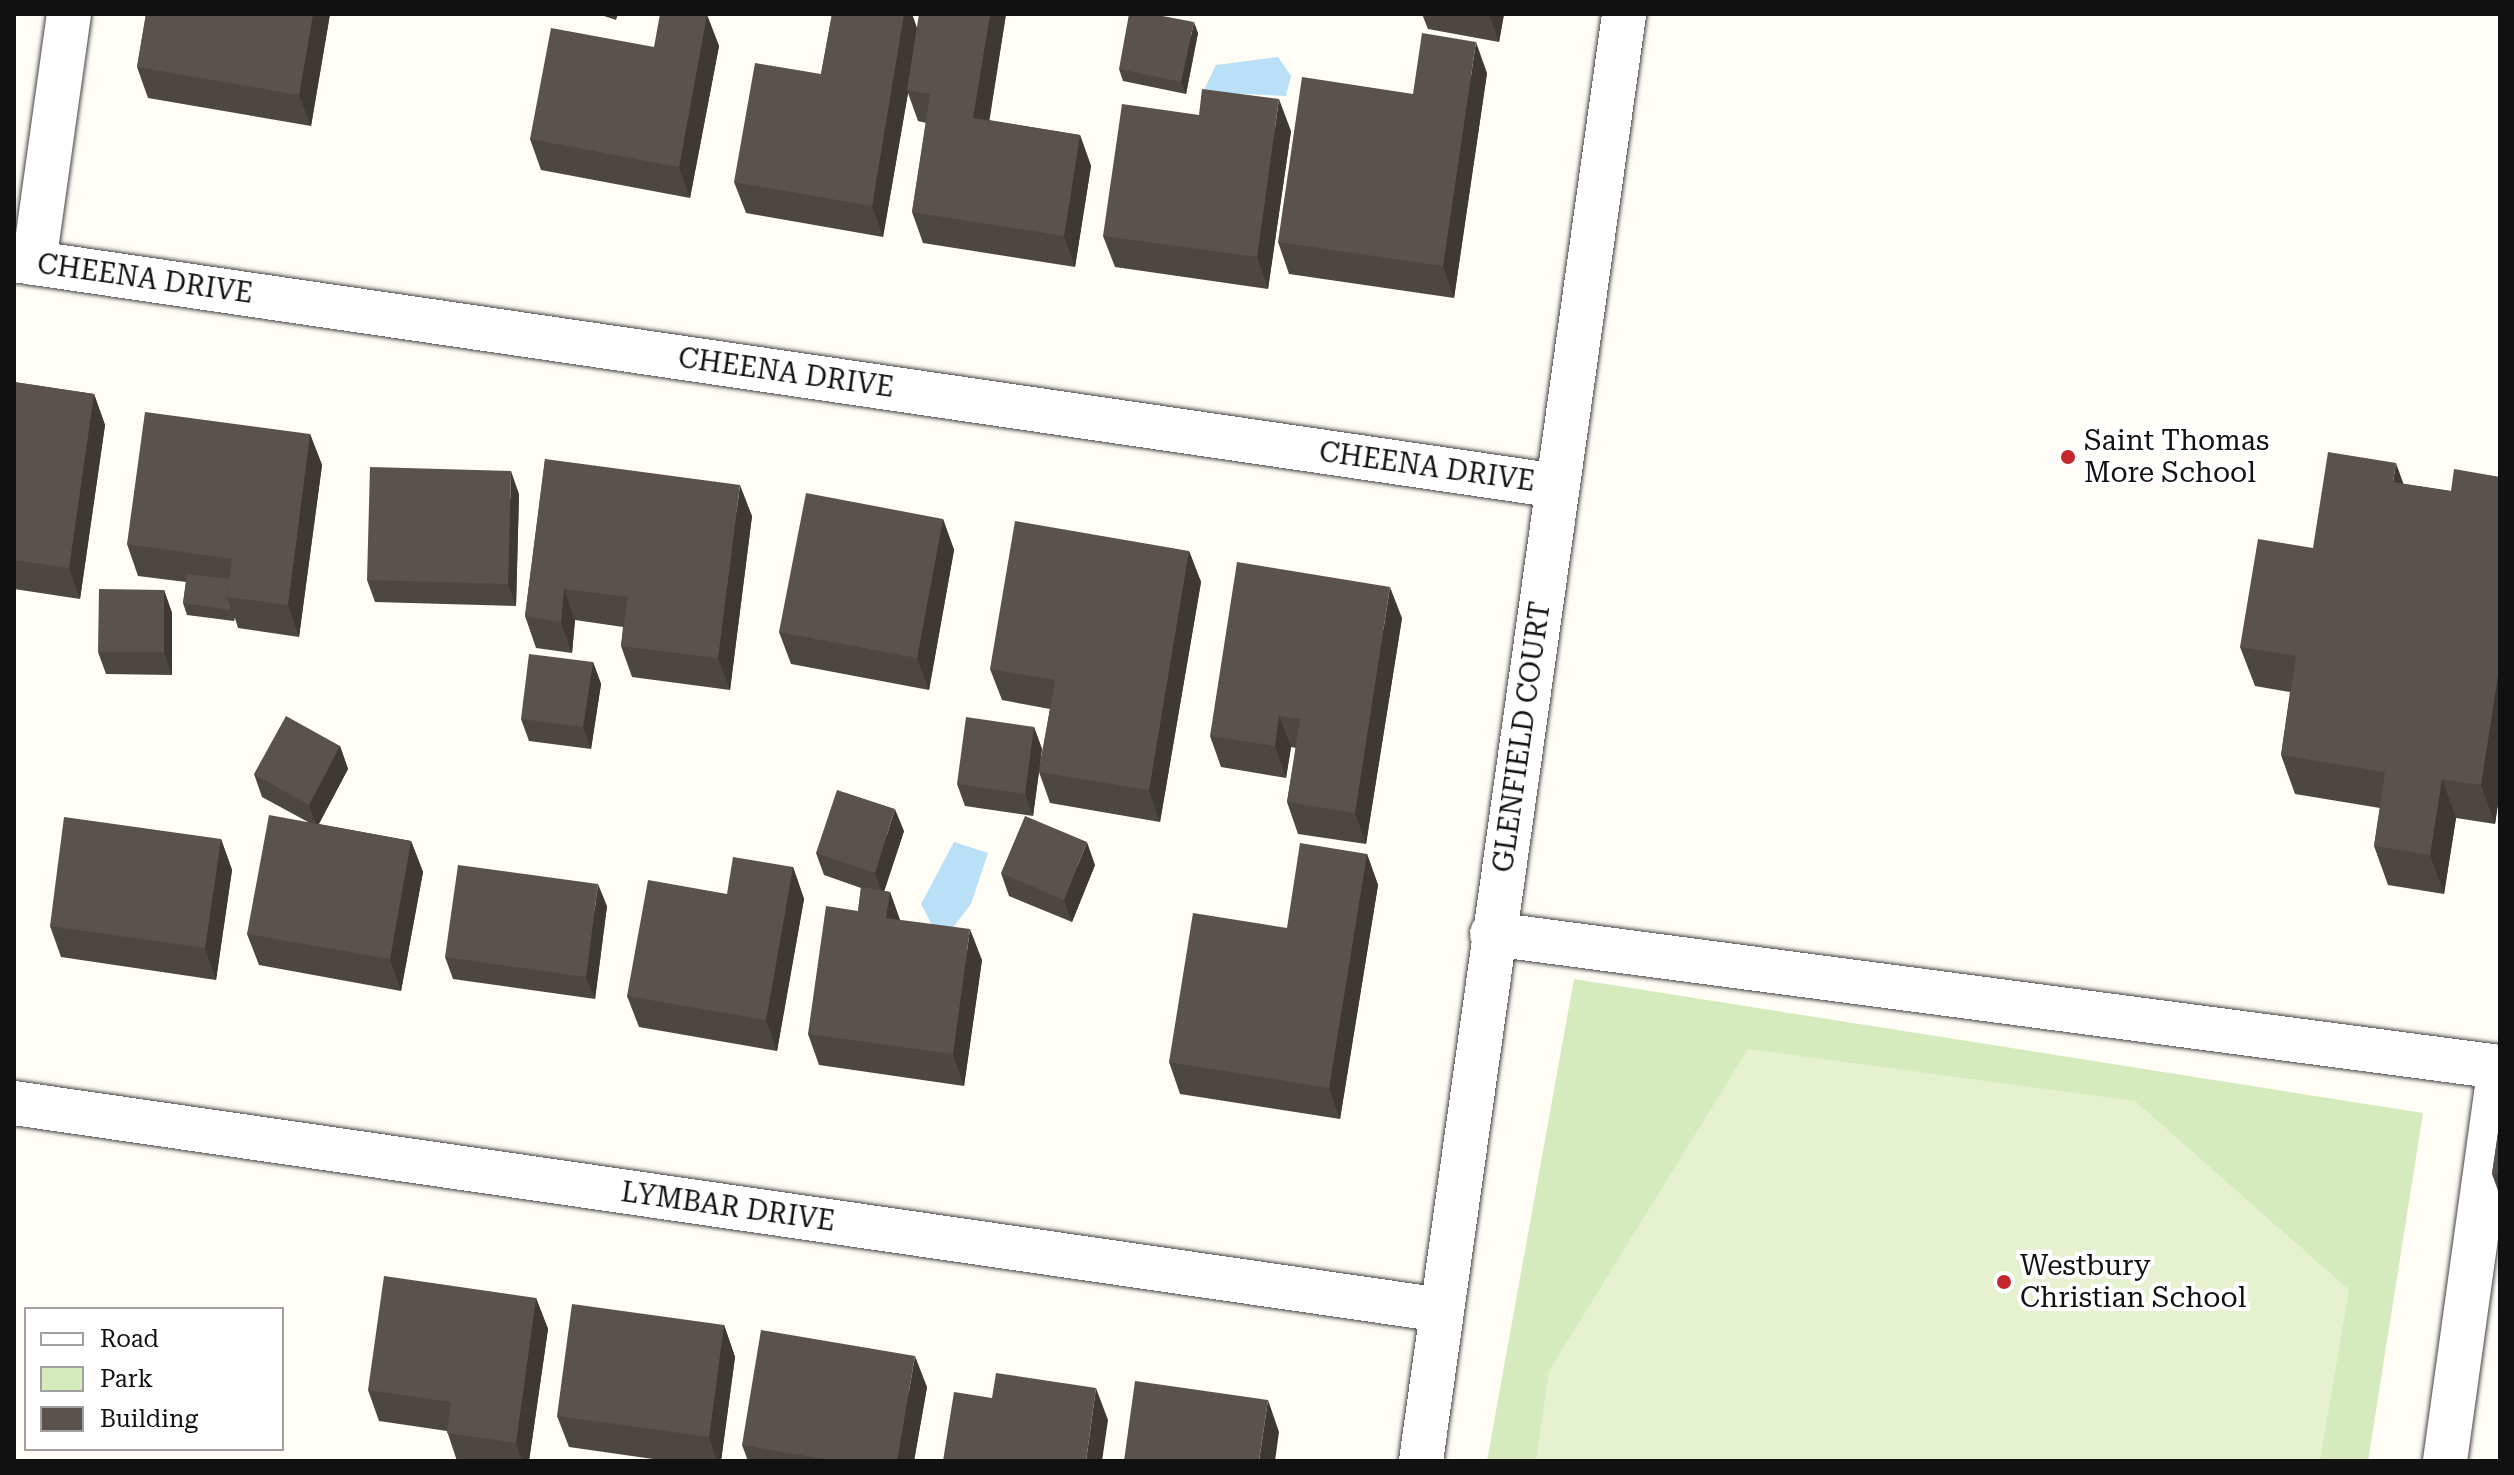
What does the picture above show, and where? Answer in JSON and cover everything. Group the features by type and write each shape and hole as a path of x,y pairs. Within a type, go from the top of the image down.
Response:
{"street":[{"path":"24,262 69,14"},
{"name":"GLENFIELD COURT","path":"1421,1461 1492,934 1624,14"},
{"name":"CHEENA DRIVE","path":"24,262 1558,486"},
{"path":"1492,934 2500,1067 2445,1461"},
{"name":"LYMBAR DRIVE","path":"14,1103 1442,1310"}],"green space":[{"name":"Westbury Christian School","path":"1574,979 2423,1113 2368,1461 1487,1461"},
{"path":"1748,1049 2135,1101 2349,1290 2320,1461 1536,1461 1549,1371"}],"water":[{"path":"1278,57 1291,76 1286,96 1203,92 1216,65"},
{"path":"954,842 988,853 971,904 951,930 935,931 921,904"}],"building":[{"path":"146,14 313,14 299,95 137,67"},
{"path":"660,14 707,15 679,167 530,139 551,28 654,47"},
{"path":"832,14 904,14 872,206 734,182 755,63 821,74"},
{"path":"919,14 990,14 973,118 1080,135 1064,236 912,212 930,94 907,90"},
{"path":"1129,14 1152,14 1194,22 1181,82 1119,69"},
{"path":"1422,33 1476,42 1443,266 1278,242 1302,77 1413,94"},
{"path":"1202,89 1279,99 1257,257 1103,236 1122,104 1199,115"},
{"path":"14,382 94,394 69,568 14,560"},
{"path":"145,412 310,434 288,605 227,597 232,559 127,544"},
{"path":"2328,452 2396,463 2393,482 2451,491 2454,469 2500,477 2500,662 2481,785 2442,779 2430,855 2374,846 2385,772 2281,755 2296,656 2240,647 2258,539 2313,548"},
{"path":"545,459 740,485 718,658 621,646 628,597 564,589 561,622 525,616"},
{"path":"370,467 511,471 508,584 367,580"},
{"path":"806,493 943,519 917,658 779,632"},
{"path":"1015,521 1189,551 1149,790 1039,772 1055,680 990,669"},
{"path":"1237,562 1390,587 1355,813 1287,802 1300,719 1279,716 1275,746 1210,736"},
{"path":"187,574 229,579 227,597 230,610 183,603"},
{"path":"99,589 164,590 164,652 98,652"},
{"path":"529,654 593,662 583,727 521,719"},
{"path":"286,716 340,746 309,805 254,774"},
{"path":"966,717 1034,727 1025,794 957,784"},
{"path":"837,790 895,809 875,873 816,853"},
{"path":"269,815 411,841 390,959 247,934"},
{"path":"1025,816 1087,842 1064,900 1001,873"},
{"path":"64,817 221,839 205,948 50,926"},
{"path":"1300,843 1367,854 1329,1088 1169,1062 1193,913 1287,928"},
{"path":"733,857 793,867 766,1020 627,996 648,880 727,894"},
{"path":"458,865 598,884 586,977 445,957"},
{"path":"861,887 890,892 886,918 970,929 953,1054 808,1034 826,906 858,911"},
{"path":"2500,1119 2500,1175 2492,1174"},
{"path":"384,1276 536,1298 516,1443 447,1433 451,1402 368,1390"},
{"path":"572,1304 724,1325 709,1437 557,1416"},
{"path":"761,1330 915,1356 897,1461 835,1461 742,1445"},
{"path":"996,1373 1096,1388 1086,1461 943,1461 954,1392 992,1398"},
{"path":"1135,1381 1268,1400 1259,1461 1124,1461"}],"place":[{"name":"Saint Thomas More School","path":"2068,457"},
{"name":"Westbury Christian School","path":"2004,1282"}]}
